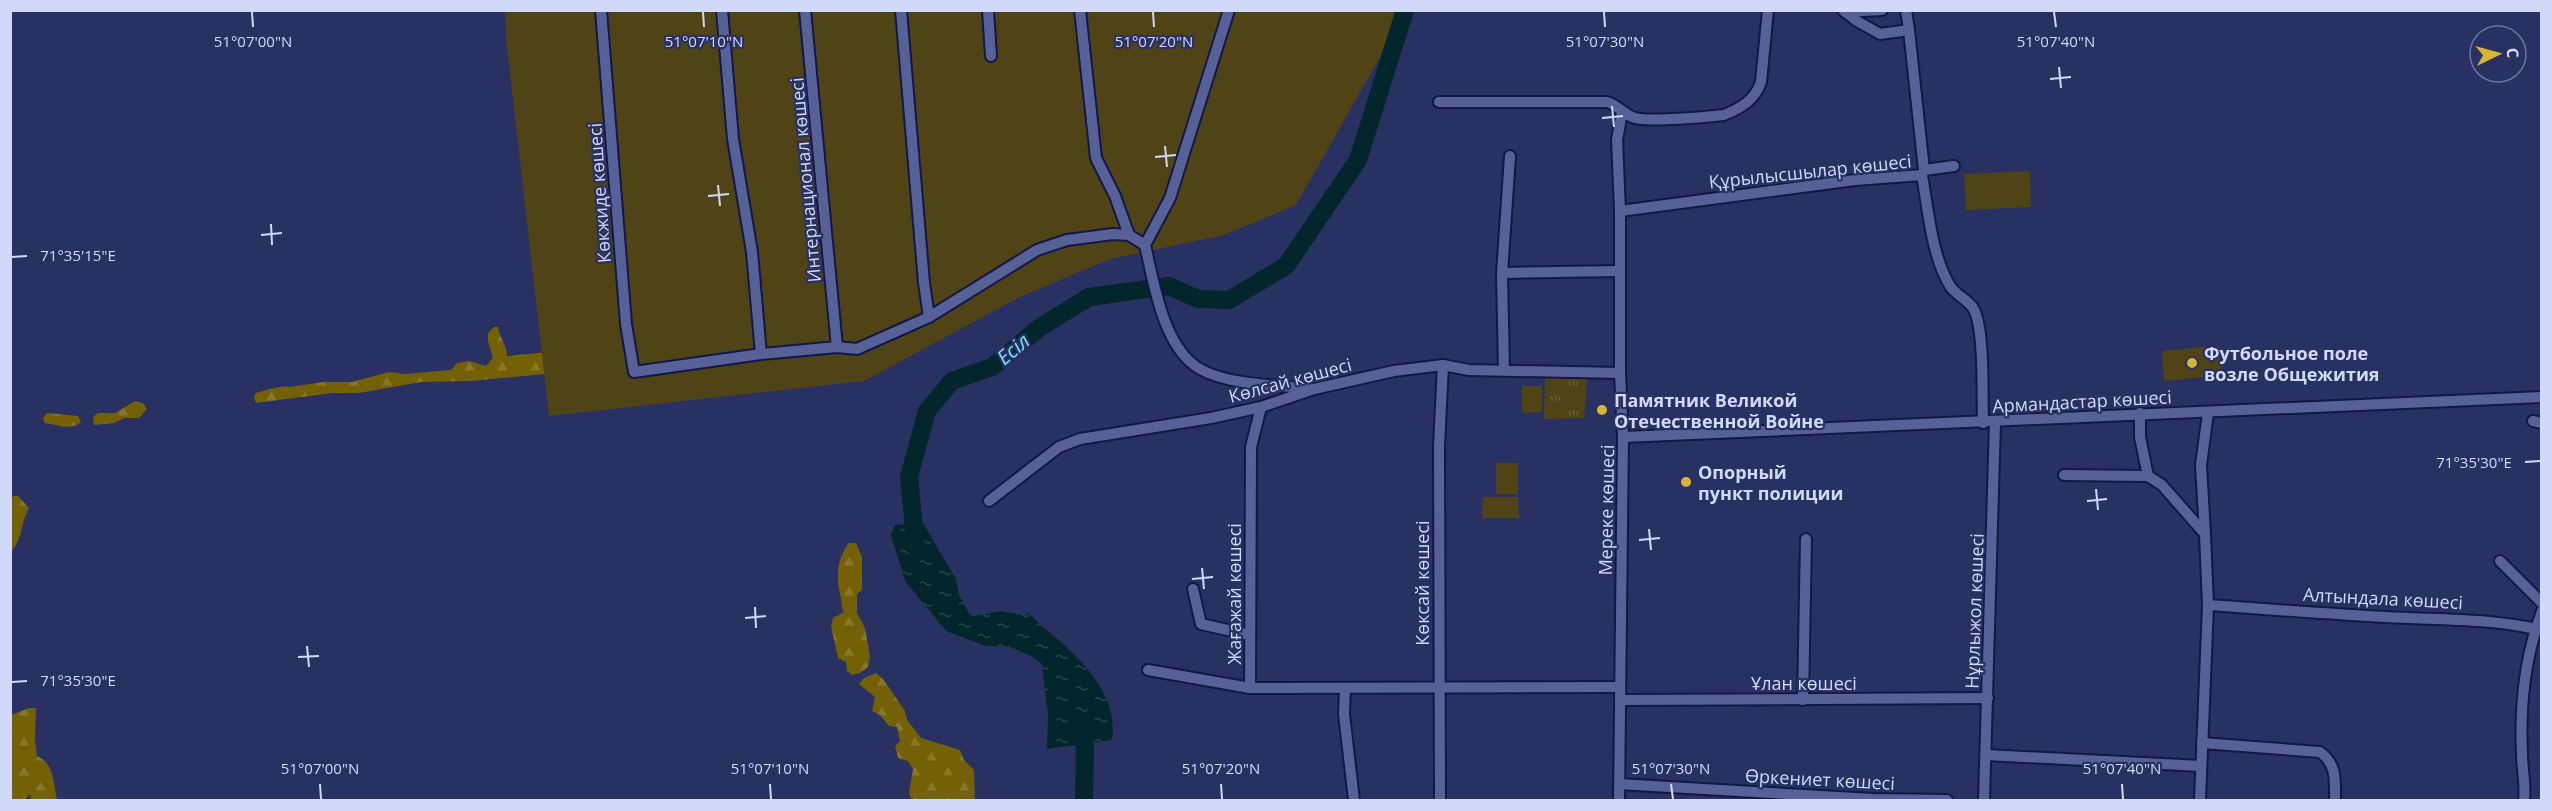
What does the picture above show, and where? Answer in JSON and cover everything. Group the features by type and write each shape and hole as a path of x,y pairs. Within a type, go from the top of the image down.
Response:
{"street":[{"name":"Көкжиде көшесі","path":"601,10 626,324 634,372 760,354"},
{"path":"722,10 733,139 752,252 760,354 837,347 857,350 929,317 1037,250 1067,240 1113,234 1128,235 1145,245"},
{"name":"Интернационал көшесі","path":"805,10 837,347"},
{"path":"901,10 924,283 929,317"},
{"path":"988,10 991,56"},
{"path":"1080,10 1096,158 1115,196 1128,235"},
{"path":"1229,10 1170,198 1145,245 1160,307 1182,353 1200,369 1233,380 1314,389"},
{"path":"1439,102 1607,102 1615,104 1622,112 1636,119 1710,117 1736,110 1758,91 1768,10"},
{"path":"1844,11 1882,10"},
{"path":"1906,10 1923,172 1954,166"},
{"path":"1844,11 1880,34 1909,30"},
{"name":"Мереке көшесі","path":"1619,801 1623,437 1617,140 1622,112"},
{"path":"1503,370 1502,273 1510,156"},
{"name":"Құрылысшылар көшесі","path":"1620,210 1923,172 1940,268 1952,288 1974,308 1978,326 1983,423"},
{"path":"1502,273 1619,271"},
{"name":"Көлсай көшесі","path":"989,501 1059,447 1080,439 1164,427 1261,406 1314,389 1394,371 1443,365 1469,370 1620,373"},
{"name":"Көксай көшесі","path":"1440,801 1439,446 1443,365"},
{"name":"Армандастар көшесі","path":"1623,437 2541,397"},
{"name":"Жағажай көшесі","path":"1261,406 1251,447 1250,688 1345,689 1439,686"},
{"path":"2140,413 2140,437 2148,476"},
{"path":"2200,801 2208,605 2201,465 2208,413"},
{"name":"Нұрлыжол көшесі","path":"1983,801 1995,422"},
{"path":"2064,475 2148,476 2162,485 2192,516 2205,534"},
{"path":"1803,700 1806,539"},
{"path":"2500,561 2541,603"},
{"path":"1193,589 1201,624 1250,634"},
{"name":"Алтындала көшесі","path":"2208,605 2388,617 2502,621 2536,629"},
{"path":"2524,801 2523,721 2528,657 2541,611"},
{"path":"1148,670 1250,688"},
{"path":"1439,686 1620,687"},
{"path":"1345,689 1344,714 1354,801"},
{"name":"Ұлан көшесі","path":"1620,700 1988,698"},
{"path":"2202,743 2320,752 2330,759 2334,770 2335,801"},
{"path":"1986,755 2201,766"},
{"name":"Өркениет көшесі","path":"1619,784 1873,800 1947,801"}],"green space":[{"path":"505,11 1397,11 1383,52 1296,205 1224,235 1110,259 1020,297 864,381 549,416 506,38"},
{"path":"2030,171 2031,207 1966,210 1964,174"},
{"path":"494,327 498,327 507,356 558,351 546,374 470,381 421,382 359,393 332,393 256,403 254,397 256,393 278,387 324,382 352,382 389,372 405,374 451,370 457,363 469,361 486,366 493,358 488,333"},
{"name":"Футбольное поле возле Общежития","path":"2219,346 2222,375 2164,381 2162,351"},
{"path":"1545,378 1587,379 1584,418 1544,419"},
{"path":"1522,386 1542,386 1542,412 1522,413"},
{"path":"135,401 143,403 147,409 139,418 124,418 114,423 94,425 93,417 98,413 115,413"},
{"path":"47,413 78,416 81,422 69,427 45,423 43,418"},
{"path":"1496,463 1518,463 1518,494 1496,494"},
{"path":"18,496 29,508 18,541 11,552 11,498"},
{"path":"1483,497 1518,497 1519,518 1482,518"},
{"path":"849,543 856,543 862,557 862,590 857,594 857,613 865,628 870,657 868,667 852,675 847,671 846,662 838,658 831,626 833,618 844,612 838,583 838,569"},
{"path":"876,673 883,679 905,711 907,720 921,738 960,750 964,760 974,770 975,800 912,800 909,793 913,769 908,761 898,758 895,746 900,741 897,727 889,726 880,715 872,711 875,697 859,684 864,678"},
{"path":"29,708 36,708 37,756 43,759 50,769 57,800 31,800 30,794 25,800 11,800 11,715"}],"water":[{"path":"923,523 956,579 959,595 970,615 1000,611 1026,615 1027,612 1086,667 1107,701 1112,720 1112,740 1047,749 1048,716 1042,664 1033,657 1010,647 986,646 946,631 905,581 891,535 895,525"}],"waterway":[{"name":"Есіл","path":"916,548 909,477 927,411 952,381 992,367 1039,328 1089,297 1169,286 1198,299 1229,300 1286,266 1358,160 1405,10"},
{"name":"Есіл","path":"1077,723 1085,747 1084,800"}],"place":[{"name":"Футбольное поле возле Общежития","path":"2192,363"},
{"name":"Памятник Великой Отечественной Войне","path":"1602,410"},
{"name":"Опорный пункт полиции","path":"1686,482"}]}
